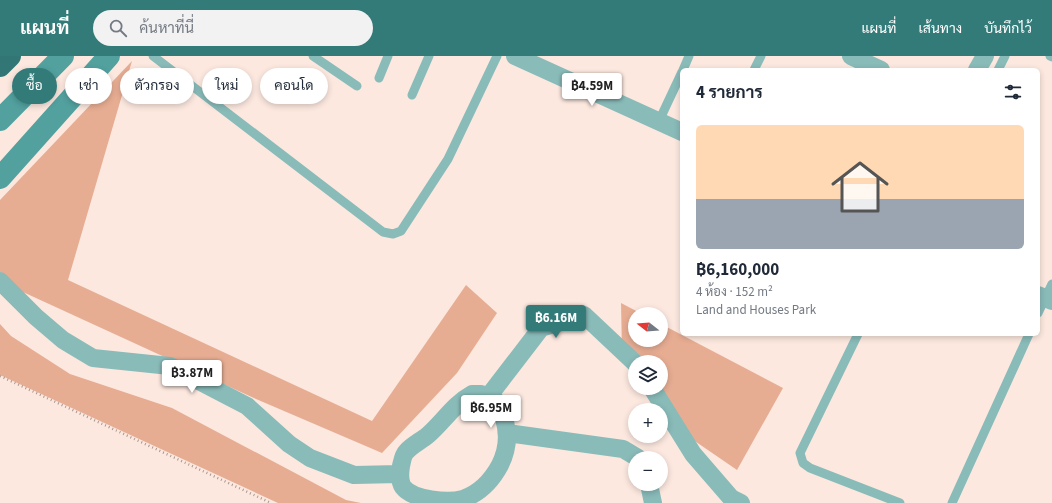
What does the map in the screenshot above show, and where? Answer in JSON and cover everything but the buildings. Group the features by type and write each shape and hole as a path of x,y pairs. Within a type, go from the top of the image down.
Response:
{"highway":[{"path":"0,66 10,56"}],"main road":[{"path":"0,120 63,56"},
{"path":"0,178 109,56"}],"street":[{"path":"515,56 532,60 680,131"},
{"path":"851,56 877,68"},
{"path":"978,68 985,56"},
{"path":"0,281 36,317 63,340 93,358 170,366 247,406 289,444 310,458 354,475 399,474"},
{"path":"488,396 541,328 584,314 628,356"},
{"path":"472,394 488,396 496,401 501,409 507,433 504,457 496,473 479,491 474,499 447,502 421,498 408,492 403,486 399,474 405,453 435,428 462,399 472,394"},
{"path":"656,395 693,454 731,498 741,503"},
{"path":"507,433 623,449 628,452"},
{"path":"650,491 653,503"}],"lane":[{"path":"153,56 384,232 393,234 400,231 448,159 496,56"},
{"path":"313,56 357,86"},
{"path":"379,78 388,56"},
{"path":"412,95 429,56"},
{"path":"683,68 689,56"},
{"path":"755,68 761,56"},
{"path":"999,68 1005,56"},
{"path":"659,121 680,75"},
{"path":"857,336 800,454 803,463 810,468 900,503"},
{"path":"952,503 1027,336"}],"path":[{"path":"0,376 271,503"}],"shaded area":[{"path":"132,61 130,68 125,68"},
{"path":"120,74 120,102 68,280 372,421 466,285 497,313 457,373 382,453 256,399 12,287 0,272 0,200 91,104 112,104 112,82"},
{"path":"621,303 629,307 628,347 668,347 668,328 680,334 680,336 684,336 783,388 737,470 686,435 665,395 668,395 668,355 628,355 628,357 622,353"},
{"path":"0,324 11,336 70,374 172,408 346,500 361,503 278,503 0,375"}]}
